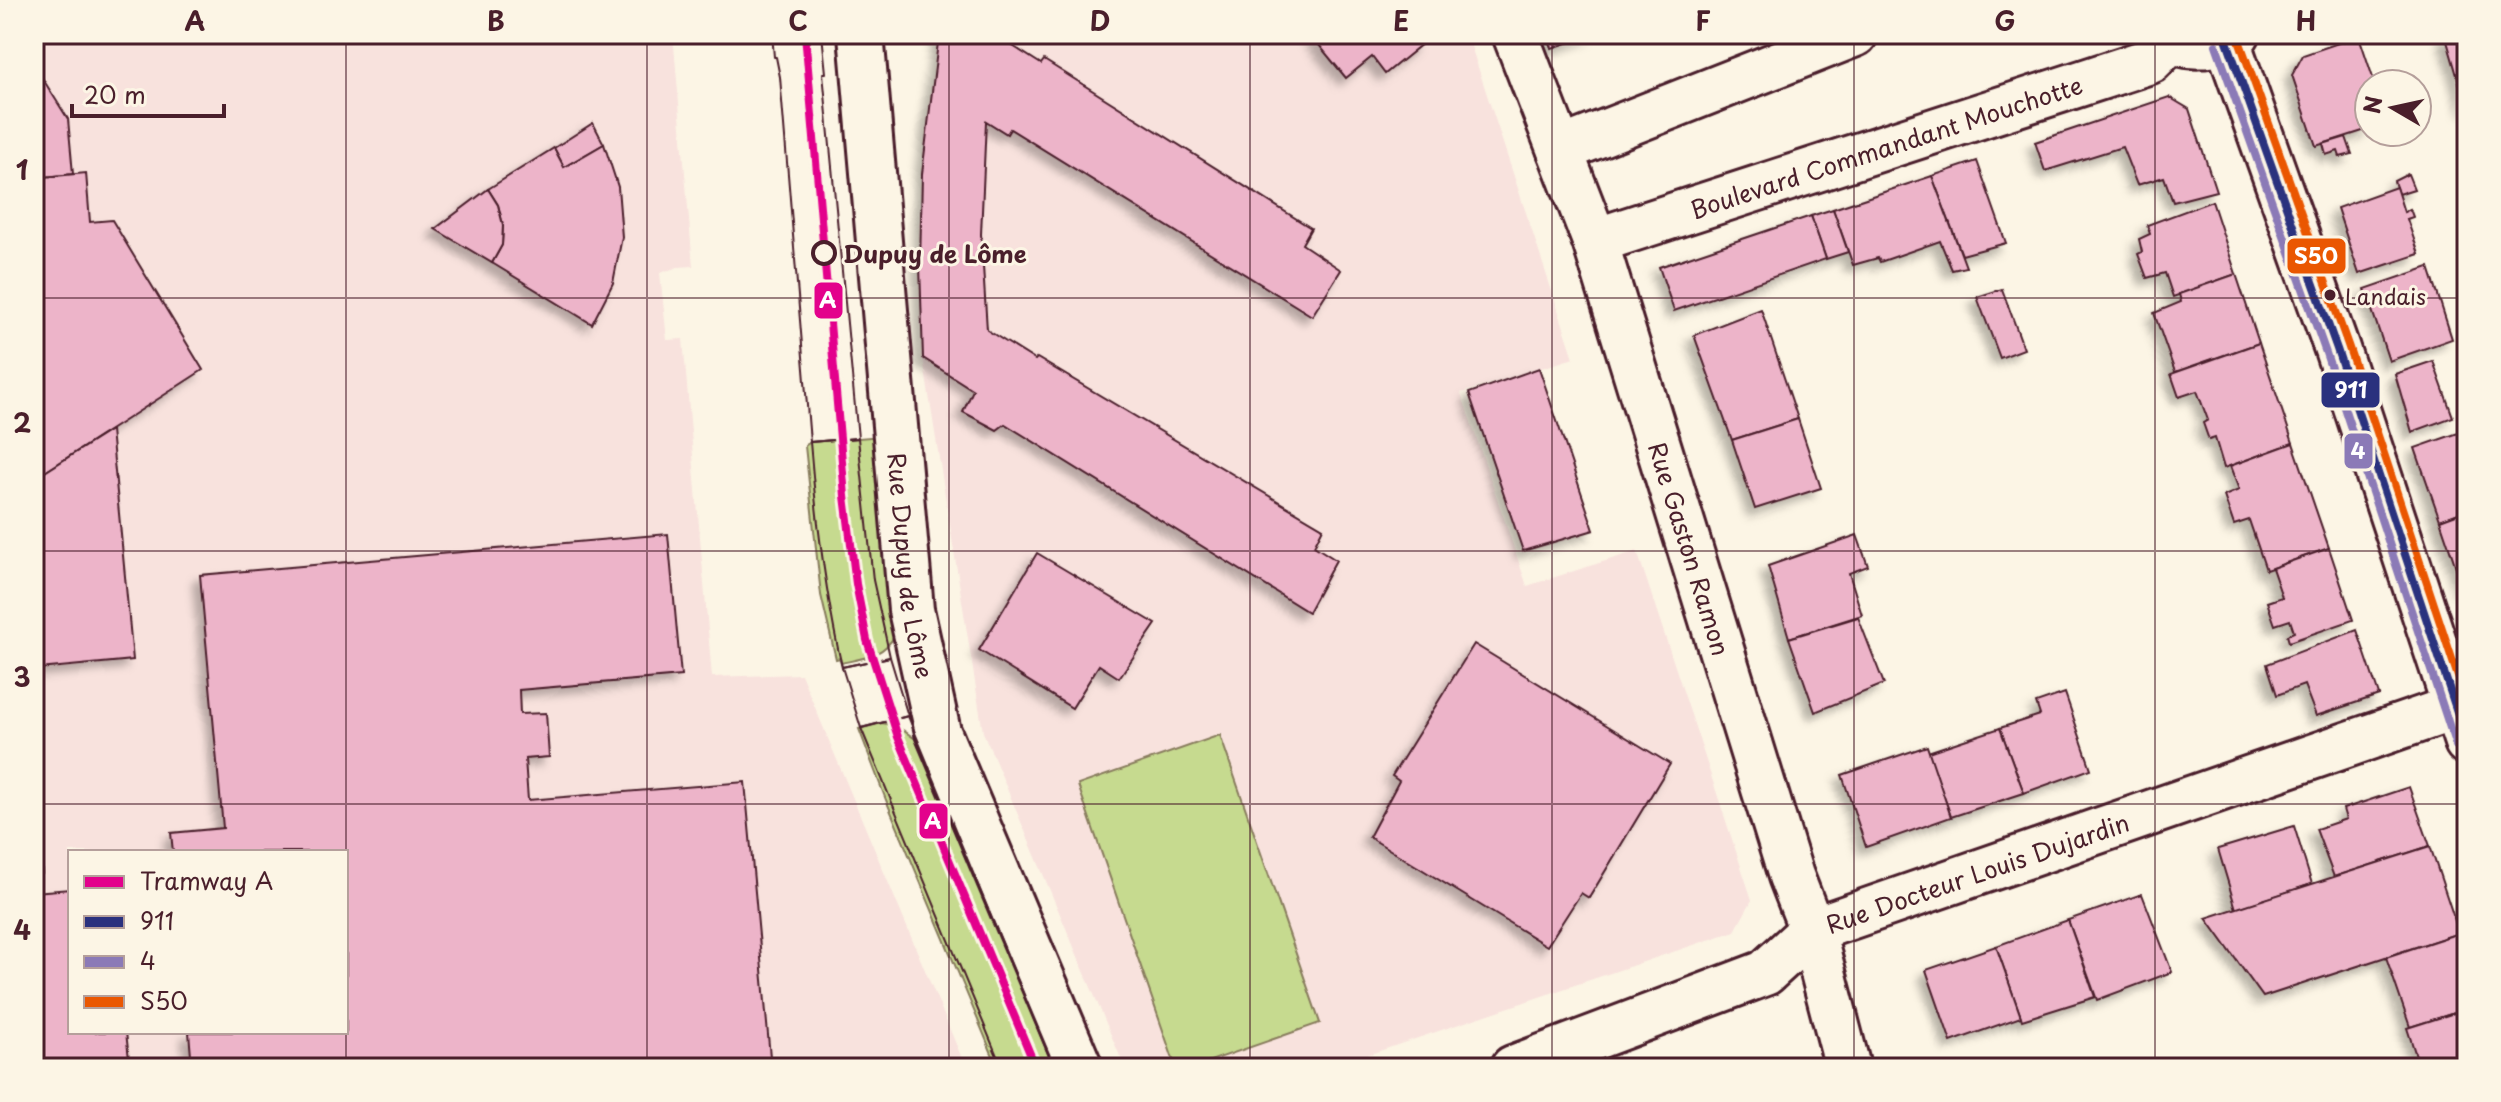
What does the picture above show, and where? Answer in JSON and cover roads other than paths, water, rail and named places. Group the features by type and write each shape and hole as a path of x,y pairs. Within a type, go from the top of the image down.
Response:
{"street":[{"name":"Rue Dupuy de Lôme","path":"861,34 911,610 938,732 1080,1068"},
{"name":"Rue Gaston Ramon","path":"1515,34 1595,241 1786,861 1812,930 1848,1068"},
{"path":"1560,150 1855,34"},
{"path":"2166,37 2199,47 2232,37 2462,725"},
{"name":"Boulevard Commandant Mouchotte","path":"1595,241 2150,61 2166,37"},
{"name":"Rue Docteur Louis Dujardin","path":"1513,1068 1765,973 1812,930 2462,725"}],"tram line":[{"path":"772,34 780,77 810,442 858,438 823,73 826,73 822,34"},
{"name":"A","path":"805,34 845,496 856,584 867,640 898,737 1036,1068"},
{"path":"858,438 873,580 890,657 842,667 822,555 810,442 858,438"},
{"path":"890,657 908,716 861,728 842,667 890,657"},
{"path":"1002,1068 861,728 908,716 1054,1068"}],"place":[{"name":"Dupuy de Lôme","path":"824,253"},
{"name":"Landais","path":"2330,295"}]}
